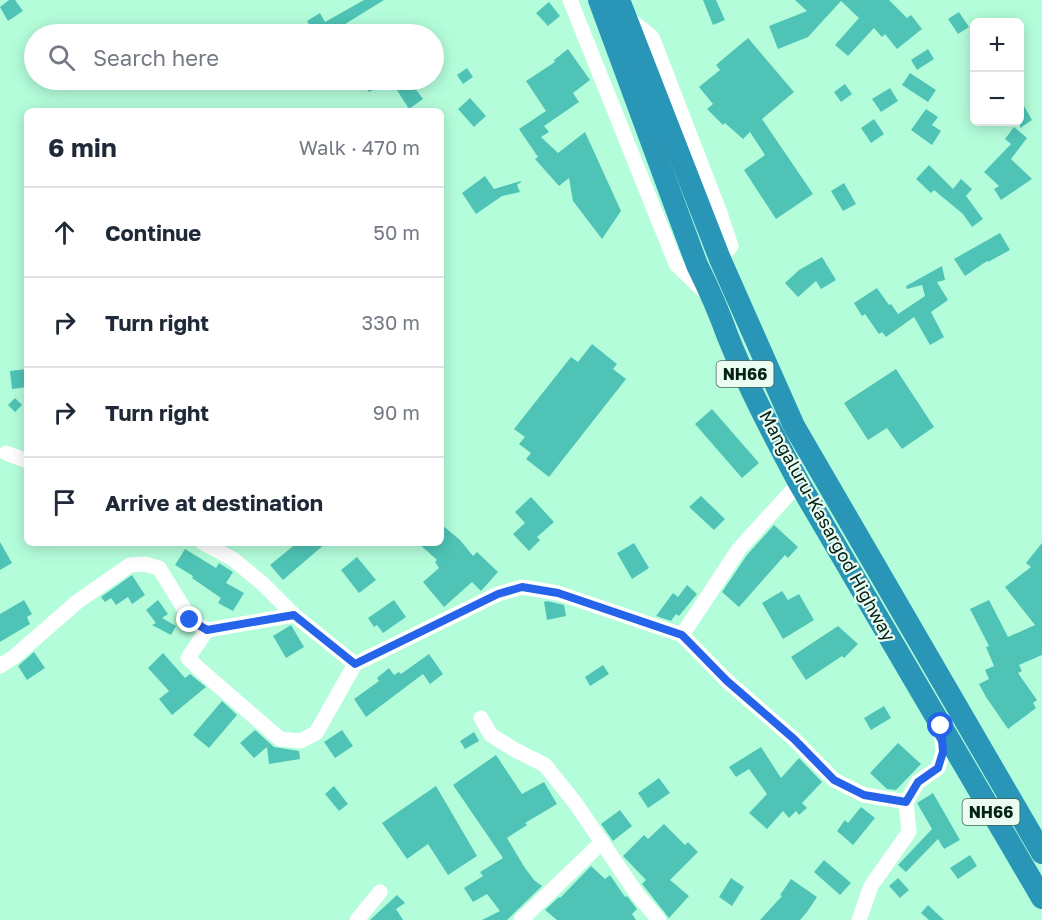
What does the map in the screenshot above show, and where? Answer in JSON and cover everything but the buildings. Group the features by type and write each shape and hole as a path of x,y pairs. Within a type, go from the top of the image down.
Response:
{"highway":[{"name":"Mangaluru-Kasargod Highway","path":"598,0 697,265 774,435 799,483 1042,898"},
{"name":"Mangaluru-Kasargod Highway","path":"622,7 720,259 795,426 1042,853"}],"street":[{"path":"570,0 676,264 716,303"},
{"path":"6,453 24,460"},
{"path":"682,635 739,549 799,483"},
{"path":"209,546 233,559 263,584 294,615 355,664"},
{"path":"0,666 14,657 77,602 130,565 146,564 159,568 190,620 207,630 294,615"},
{"path":"207,630 189,658 280,739 300,741 316,733 355,664 498,594 522,587 558,593 682,635 727,681 794,739 834,780 864,795 906,802"},
{"path":"860,920 871,886 909,832 906,802 918,782 938,768 943,752 941,726 962,714"},
{"path":"481,718 491,735 545,765 576,804 637,894 659,920"},
{"path":"521,920 602,842"},
{"path":"357,920 380,892"}],"route":[{"path":"190,620 207,630 294,615 355,664 498,594 522,587 558,593 682,635 727,681 794,739 834,780 864,795 906,802 918,782 938,768 943,752 941,726"}]}
